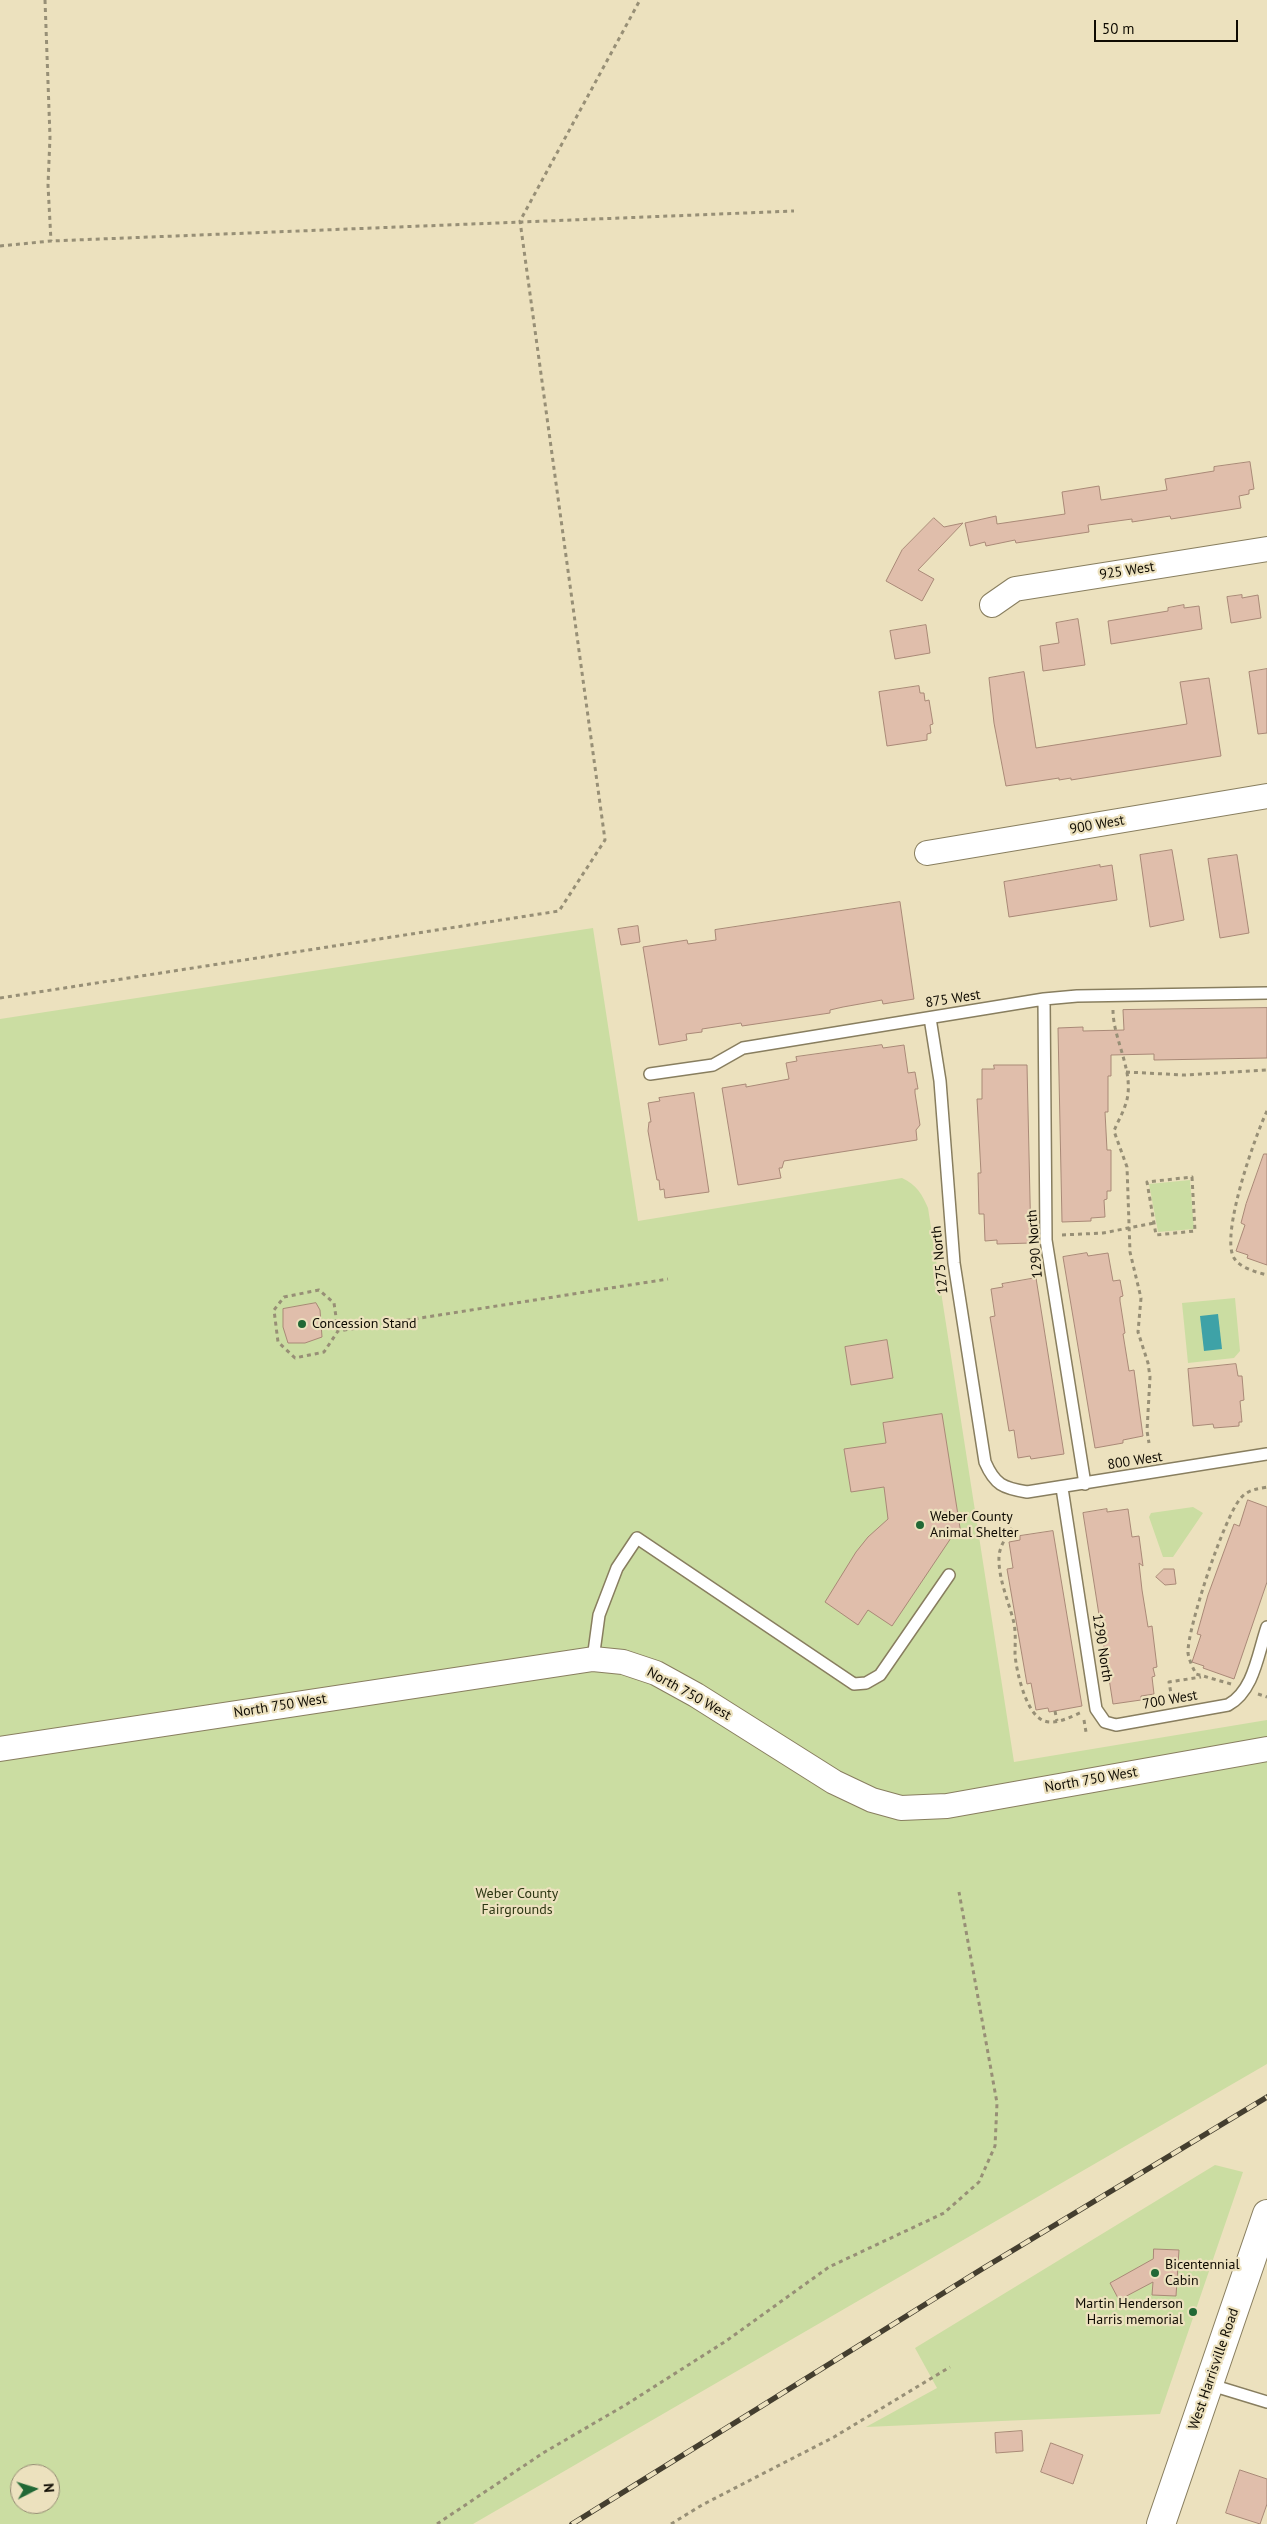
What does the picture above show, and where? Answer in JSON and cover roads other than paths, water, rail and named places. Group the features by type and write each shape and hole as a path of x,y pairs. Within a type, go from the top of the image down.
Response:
{"main road":[{"name":"West Harrisville Road","path":"1161,2524 1208,2384 1260,2257 1267,2214"}],"street":[{"name":"925 West","path":"992,605 1015,588 1267,549"},
{"name":"900 West","path":"927,853 1267,796"},
{"name":"North 750 West","path":"0,1749 593,1659 623,1662 656,1673 696,1695 834,1782 872,1800 901,1808 947,1806 1267,1749"}],"lane":[{"name":"875 West","path":"650,1074 713,1064 743,1048 1044,999 1077,996 1267,993"},
{"name":"1290 North","path":"1044,999 1046,1240 1085,1484"},
{"name":"1275 North","path":"930,1018 940,1081 954,1263 985,1462 992,1478 1007,1489"},
{"name":"800 West","path":"1007,1489 1027,1492 1062,1488 1267,1454"},
{"name":"1290 North","path":"1062,1488 1096,1709 1105,1722"},
{"path":"593,1659 598,1615 616,1568 637,1538 854,1684 866,1683 880,1675 949,1575"},
{"name":"700 West","path":"1105,1722 1116,1725 1228,1705 1238,1699 1246,1690 1267,1627"},
{"path":"1208,2384 1267,2402"}],"water":[{"path":"1218,1314 1222,1349 1204,1351 1200,1316"}],"railway":[{"path":"572,2524 982,2269 1267,2097"}],"place":[{"name":"Concession Stand","path":"302,1324"},
{"name":"Weber County Animal Shelter","path":"920,1525"},
{"name":"Bicentennial Cabin","path":"1155,2273"},
{"name":"Martin Henderson Harris memorial","path":"1193,2312"}],"park label":[{"name":"Weber County Fairgrounds","path":"517,1902"}]}
